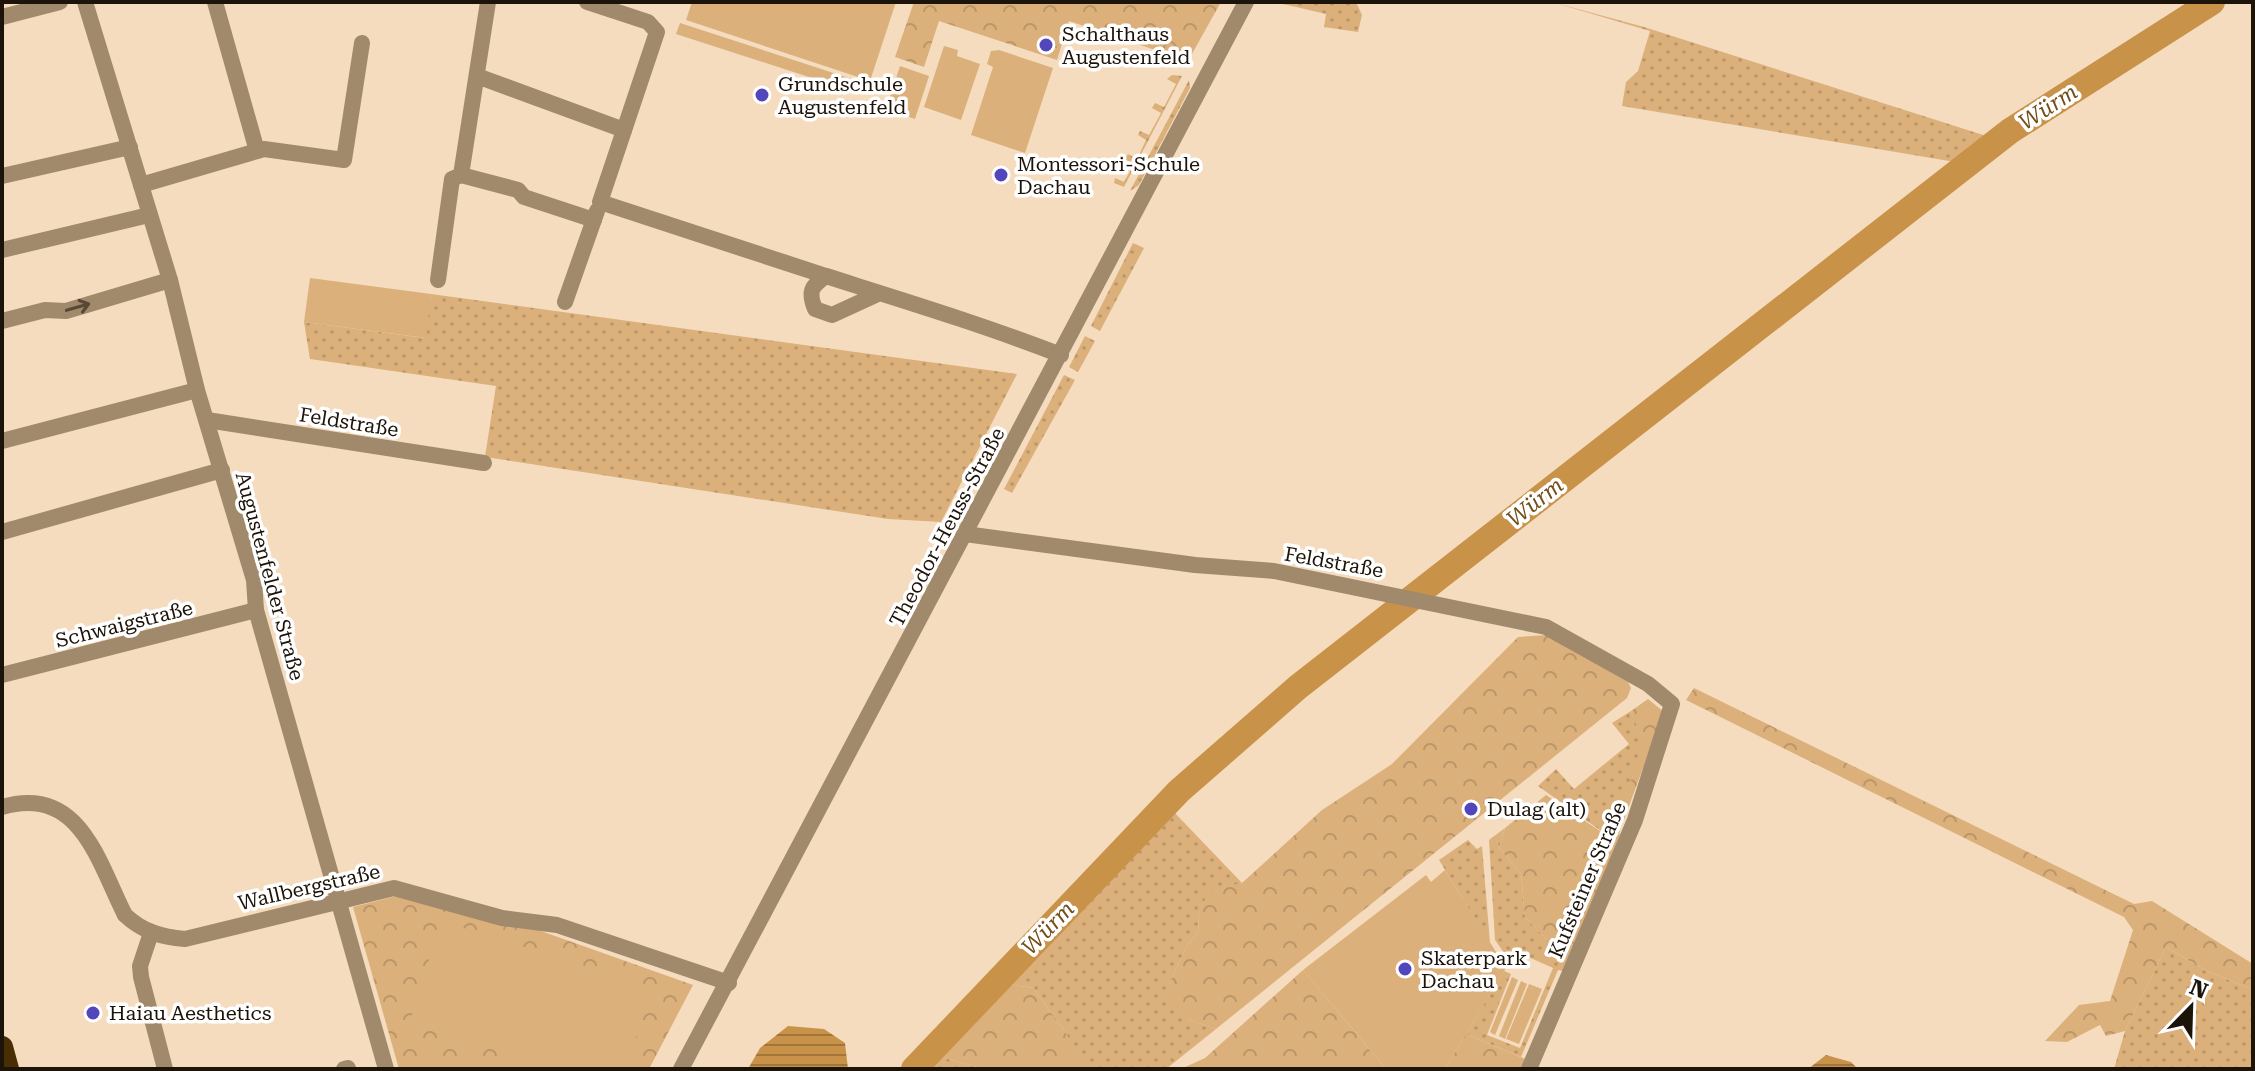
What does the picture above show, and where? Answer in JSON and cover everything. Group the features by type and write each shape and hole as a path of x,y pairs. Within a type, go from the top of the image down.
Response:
{"highway":[{"path":"2,1047 8,1069"}],"street":[{"path":"2,17 60,2"},
{"name":"Augustenfelder Straße","path":"85,2 170,280 197,390 254,580 256,610 386,1069"},
{"path":"215,2 257,151"},
{"path":"461,175 488,2"},
{"path":"565,302 657,32 648,22 587,2"},
{"name":"Theodor-Heuss-Straße","path":"681,1069 1246,2"},
{"path":"141,185 257,151 344,160 362,43"},
{"path":"477,76 624,130"},
{"path":"2,176 130,147"},
{"path":"438,280 452,179 461,175 518,190 524,197 594,220"},
{"path":"600,202 1061,355"},
{"path":"2,250 149,215"},
{"path":"826,276 813,285 810,293 815,309 823,314 844,312 880,293"},
{"path":"2,321 45,310 66,311 170,280"},
{"path":"2,441 197,390"},
{"name":"Feldstraße","path":"207,420 484,463"},
{"path":"2,532 222,470"},
{"name":"Feldstraße","path":"965,534 1195,565 1274,571 1546,627 1648,684 1672,704"},
{"name":"Schwaigstraße","path":"2,675 256,610"},
{"name":"Kufsteiner Straße","path":"1529,1069 1635,820 1672,704"},
{"path":"2,807 21,803 50,805 68,815 83,832 125,915 151,933 140,966 141,977 165,1069"},
{"name":"Wallbergstraße","path":"151,933 185,939 339,898 394,888 502,918 557,925 729,983"}],"green space":[{"path":"692,2 896,2 870,81 686,20"},
{"path":"914,2 1221,2 1188,61 1069,21 1057,60 939,21 924,67 895,57"},
{"path":"1356,2 1362,15 1358,32 1324,27 1326,14 1279,3"},
{"path":"1552,2 1644,27 1999,140 1967,164 1622,106 1626,82 1638,71 1650,31"},
{"path":"680,23 855,80 852,91 676,34"},
{"path":"944,46 958,50 957,56 980,64 961,120 924,107"},
{"path":"999,50 1053,68 1025,153 971,135 993,67 987,64 991,51"},
{"path":"900,66 929,76 915,119 886,109"},
{"path":"1172,75 1182,76 1124,187 1114,183 1115,178 1124,182 1134,164 1125,159 1128,154 1137,159 1146,140 1138,135 1140,131 1149,135 1161,113 1152,108 1155,103 1164,107 1176,84 1167,79"},
{"path":"1189,80 1190,88 1139,185 1130,191"},
{"path":"1133,243 1144,248 1100,331 1091,326"},
{"path":"310,278 431,294 426,338 304,322"},
{"path":"431,294 1017,374 941,522 888,519 485,457 496,386 310,359 304,322 425,338"},
{"path":"1085,336 1095,341 1078,372 1069,367"},
{"path":"1064,375 1075,380 1012,493 1004,489"},
{"path":"1547,635 1628,682 1631,688 1627,698 1216,1029 1187,1019 1171,1002 1169,984 1188,944 1198,933 1199,913 1209,891 1242,883 1322,810 1392,764 1518,637"},
{"path":"1694,688 2134,904 2152,901 2253,964 2253,990 2207,971 2166,947 2125,1031 2106,1036 2100,1025 2067,1042 2045,1041 2079,1005 2110,1001 2133,930 2124,917 1686,700"},
{"path":"1648,699 1664,712 1620,830 1616,827 1620,802 1633,776 1642,740 1631,711"},
{"path":"1631,711 1642,741 1618,817 1618,843 1538,786 1556,769 1574,789 1629,744 1612,723"},
{"path":"1546,795 1618,843 1568,962 1525,917 1521,874 1499,848 1505,828"},
{"path":"1173,811 1242,883 1209,892 1199,913 1198,933 1188,944 1169,984 1187,1019 1216,1029 1166,1069 1091,1069 1074,1054 1066,1033 1033,988 1009,984"},
{"path":"1505,828 1499,848 1521,874 1525,917 1568,962 1563,971 1558,970 1521,1057 1466,1034 1504,971 1511,974 1487,1035 1520,1048 1553,968 1522,954 1517,966 1512,964 1495,940 1489,840"},
{"path":"1468,840 1477,849 1482,846 1490,943 1439,860"},
{"name":"Skaterpark Dachau","path":"1445,870 1506,968 1445,1069 1386,1069 1303,970 1426,875 1431,882"},
{"path":"400,895 541,931 693,985 649,1069 399,1069 353,907"},
{"path":"441,921 652,987 626,1069 561,1069 410,1022"},
{"path":"2166,947 2207,971 2253,990 2253,1069 2114,1069 2125,1031"},
{"path":"1303,970 1386,1069 1181,1069 1205,1058"},
{"path":"1512,977 1518,980 1495,1035 1490,1032"},
{"path":"1521,981 1527,984 1505,1039 1499,1036"},
{"path":"1009,984 1033,988 1066,1033 1075,1054 1091,1069 984,1069 938,1056"},
{"path":"1529,984 1542,989 1519,1044 1506,1039"},
{"path":"1466,1034 1528,1060 1524,1069 1445,1069"},
{"path":"938,1056 984,1069 926,1069"}],"shaded area":[{"path":"788,1026 824,1029 845,1043 848,1069 748,1069 760,1048"},
{"path":"1826,1055 1851,1062 1858,1069 1808,1069"}],"waterway":[{"name":"Würm","path":"914,1069 1179,791 1298,687 2010,131 2212,2"}],"place":[{"name":"Schalthaus Augustenfeld","path":"1046,45"},
{"name":"Grundschule Augustenfeld","path":"762,95"},
{"name":"Montessori-Schule Dachau","path":"1001,175"},
{"name":"Dulag (alt)","path":"1471,809"},
{"name":"Skaterpark Dachau","path":"1405,969"},
{"name":"Haiau Aesthetics","path":"93,1013"}]}
